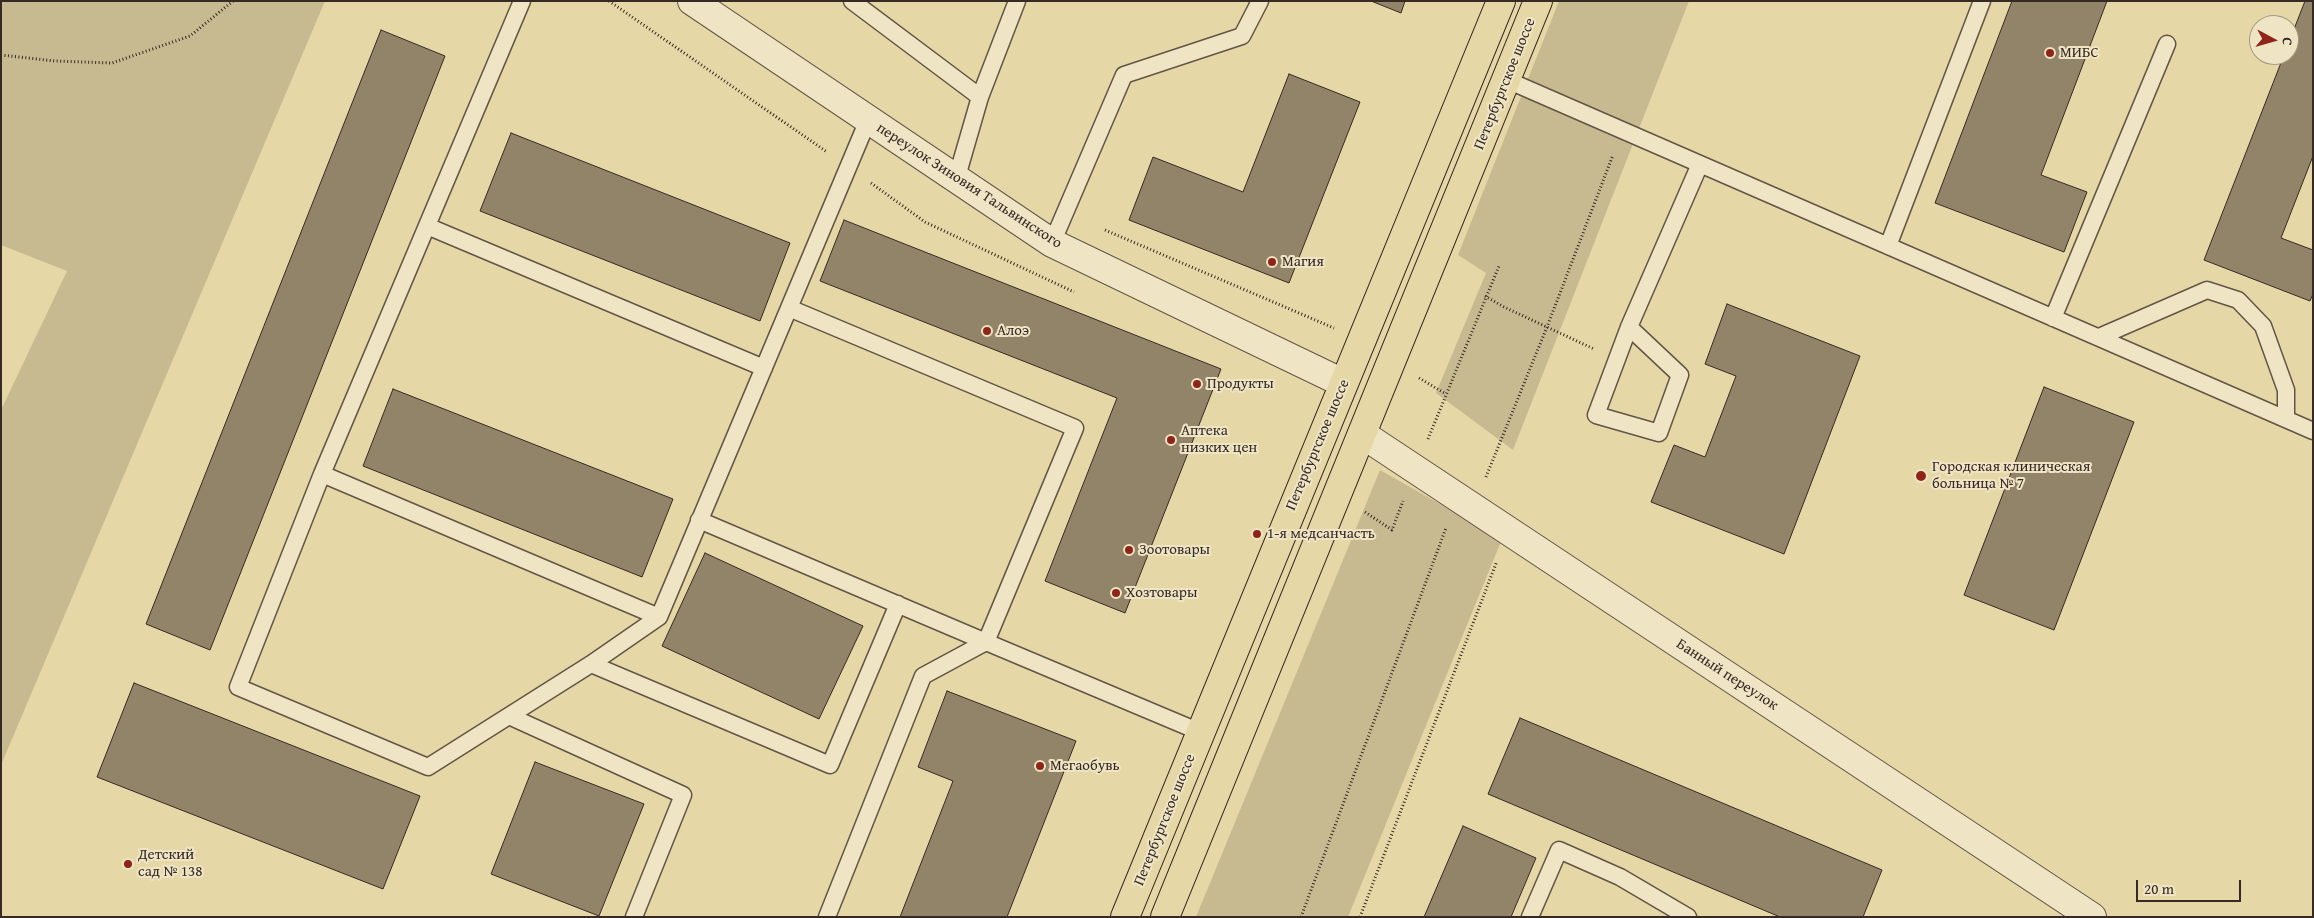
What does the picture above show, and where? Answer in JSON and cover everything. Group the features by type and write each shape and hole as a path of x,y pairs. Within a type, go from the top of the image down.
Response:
{"main road":[{"name":"Петербургское шоссе","path":"1125,917 1501,1"},
{"name":"Петербургское шоссе","path":"1165,917 1538,1"},
{"path":"1474,66 1507,80"},
{"path":"1344,383 1362,434"}],"street":[{"name":"переулок Зиновия Тальвинского","path":"692,1 1052,243 1344,383"},
{"name":"Банный переулок","path":"1362,434 2092,917"}],"lane":[{"path":"522,1 322,474 238,687 428,767 591,664 659,617 868,120"},
{"path":"852,1 980,97"},
{"path":"956,180 980,97 1017,1"},
{"path":"1052,243 1124,74 1242,36 1260,1"},
{"path":"1888,246 1982,1"},
{"path":"2053,318 2167,44"},
{"path":"1507,80 2313,431"},
{"path":"1629,327 1680,375 1659,433 1596,415 1629,327 1700,164"},
{"path":"427,226 764,368"},
{"path":"2098,338 2207,290 2238,300 2262,326 2286,390 2286,419"},
{"path":"789,308 1075,428 986,642 923,676 827,917"},
{"path":"322,474 659,617"},
{"path":"699,520 1200,732"},
{"path":"591,664 830,765 898,604"},
{"path":"509,716 683,796 634,917"},
{"path":"1530,917 1559,850 1620,877 1688,917"}],"path":[{"path":"1,55 112,63 190,36 233,1"},
{"path":"610,1 849,167"},
{"path":"1301,917 1466,502 1547,327 1622,130"},
{"path":"1416,469 1485,296 1499,266"},
{"path":"1485,296 1617,360"},
{"path":"1360,917 1509,531"}],"shaded area":[{"path":"1,1 325,1 1,765 1,410 67,271 1,245"},
{"path":"1559,1 1689,1 1513,450 1436,393 1486,273 1458,255"},
{"path":"1380,470 1502,539 1348,917 1196,917"}],"building":[{"path":"1371,1 1405,1 1401,13"},
{"path":"2012,1 2107,1 2041,175 2087,192 2064,252 1935,203"},
{"path":"2305,1 2313,1 2313,156 2281,238 2313,250 2313,294 2310,301 2204,260 2280,65 2299,65 2299,16"},
{"path":"381,30 445,56 210,650 146,624"},
{"path":"1289,74 1360,102 1289,283 1129,220 1153,157 1243,192"},
{"path":"511,133 790,243 760,321 480,211"},
{"path":"844,220 1221,369 1125,613 1045,581 1117,398 820,281"},
{"path":"1727,304 1860,356 1784,554 1651,502 1674,445 1705,457 1736,376 1705,364"},
{"path":"2044,387 2134,422 2054,630 1964,595"},
{"path":"393,389 673,499 642,577 363,466"},
{"path":"705,553 863,626 819,719 662,646"},
{"path":"134,683 420,796 383,889 97,777"},
{"path":"947,691 1076,741 1007,917 900,917 953,781 918,767"},
{"path":"1520,718 1882,870 1863,917 1780,917 1488,794"},
{"path":"535,762 644,804 599,916 491,874"},
{"path":"1463,826 1536,858 1511,917 1424,917"}],"place":[{"name":"МИБС","path":"2050,53"},
{"name":"Магия","path":"1272,262"},
{"name":"Алоэ","path":"987,331"},
{"name":"Продукты","path":"1197,384"},
{"name":"Аптека низких цен","path":"1171,440"},
{"name":"Городская клиническая больница № 7","path":"1921,476"},
{"name":"1-я медсанчасть","path":"1257,534"},
{"name":"Зоотовары","path":"1129,550"},
{"name":"Хозтовары","path":"1116,593"},
{"name":"Мегаобувь","path":"1040,766"},
{"name":"Детский сад № 138","path":"128,864"}]}
